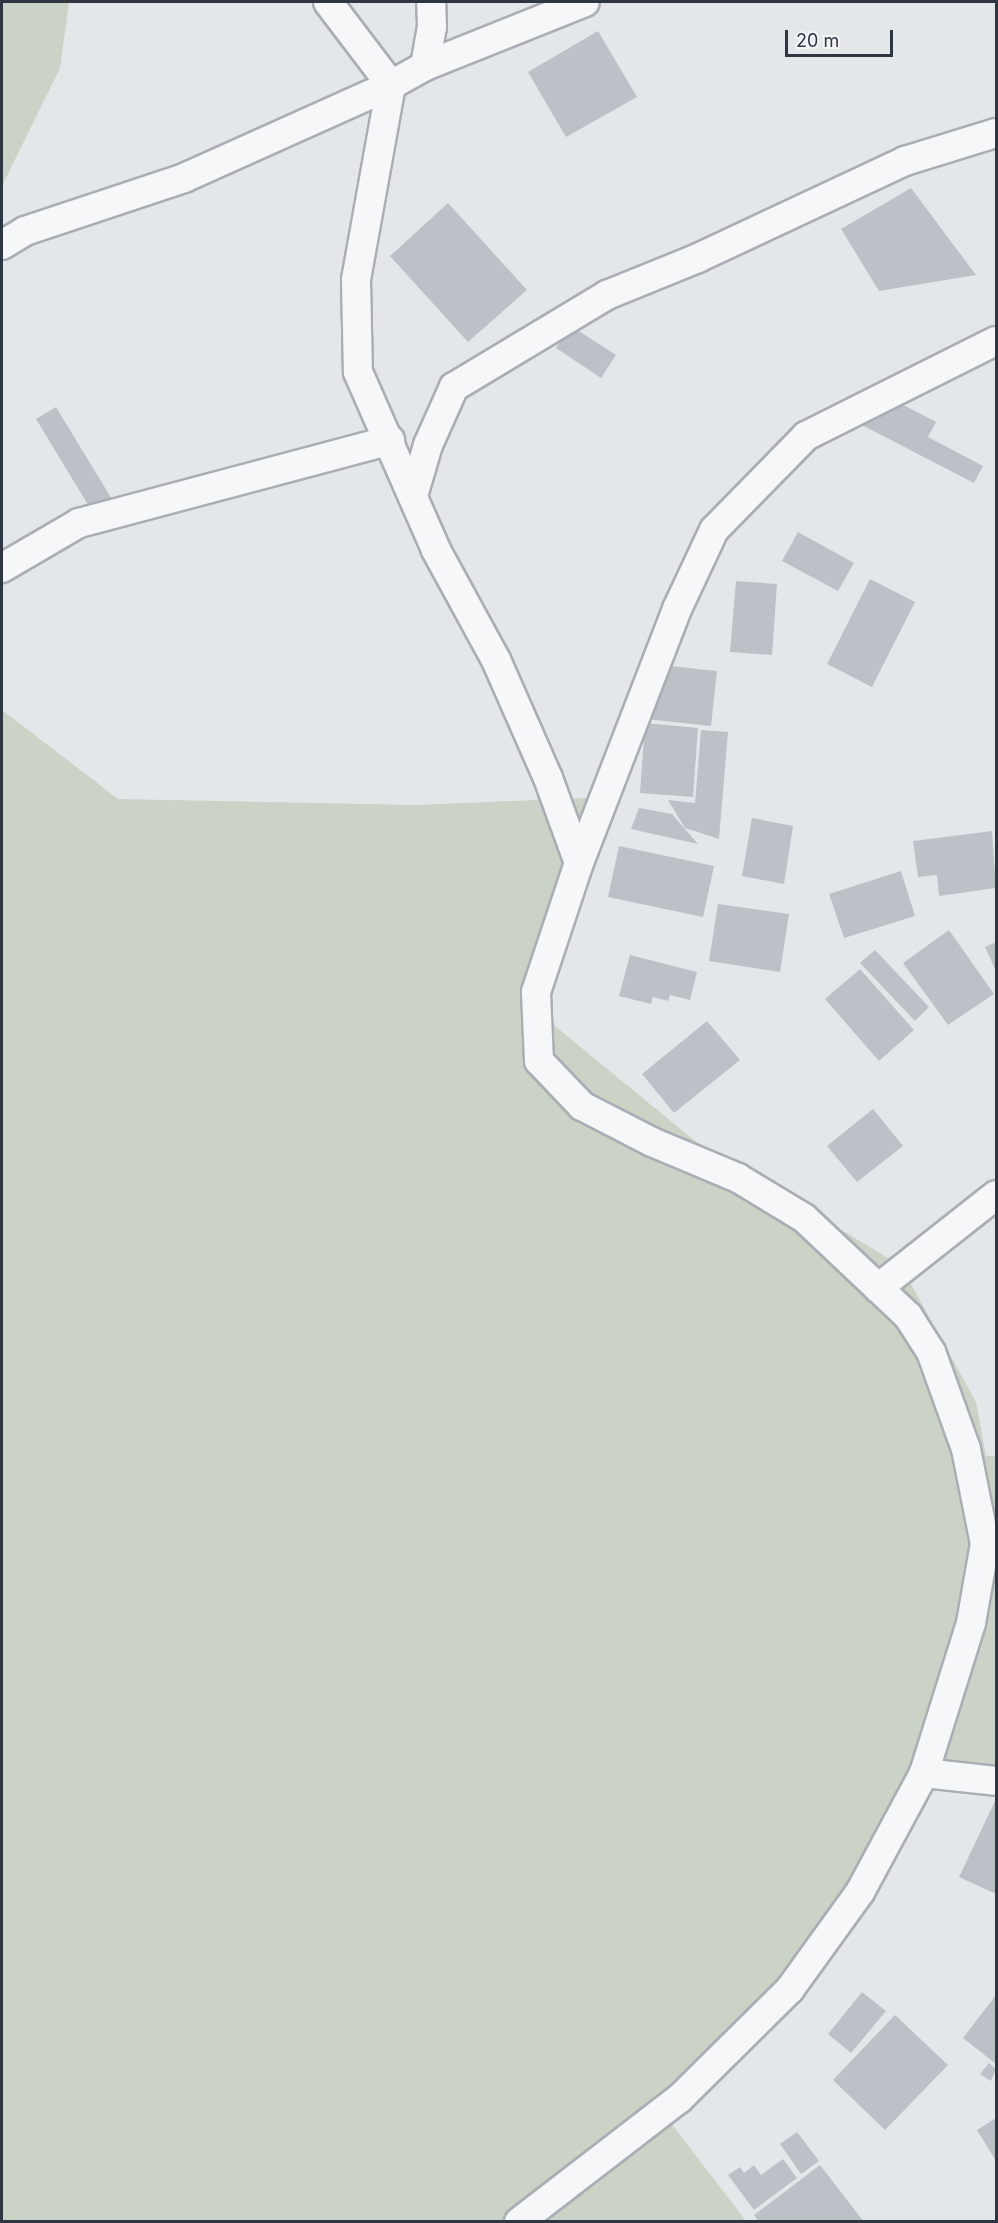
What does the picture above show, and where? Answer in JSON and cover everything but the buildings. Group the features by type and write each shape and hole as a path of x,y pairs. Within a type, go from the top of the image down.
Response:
{"street":[{"path":"327,2 391,85 356,280 358,372 390,440 436,550 496,660 548,778 579,863"},
{"path":"425,66 432,27 431,2"},
{"path":"2,245 25,231 184,178 391,85 425,66 585,2"},
{"path":"413,496 428,445 454,387 608,295 698,258 905,161 996,133"},
{"path":"519,2222 679,2100 790,1989 860,1892 924,1773 971,1623 985,1544 966,1449 931,1352 908,1316 804,1218 738,1178 652,1142 582,1106 539,1061 536,992 579,863 677,609 714,530 806,436 996,340"},
{"path":"2,568 79,523 390,440"},
{"path":"878,1288 996,1195"},
{"path":"924,1773 996,1781"}],"green space":[{"path":"2,2 69,2 60,68 2,186"},
{"path":"2,710 118,799 417,805 608,797 544,1017 695,1141 901,1266 976,1402 986,1456 996,1456 996,1783 933,1766 847,1912 661,2110 746,2221 2,2221"}]}
